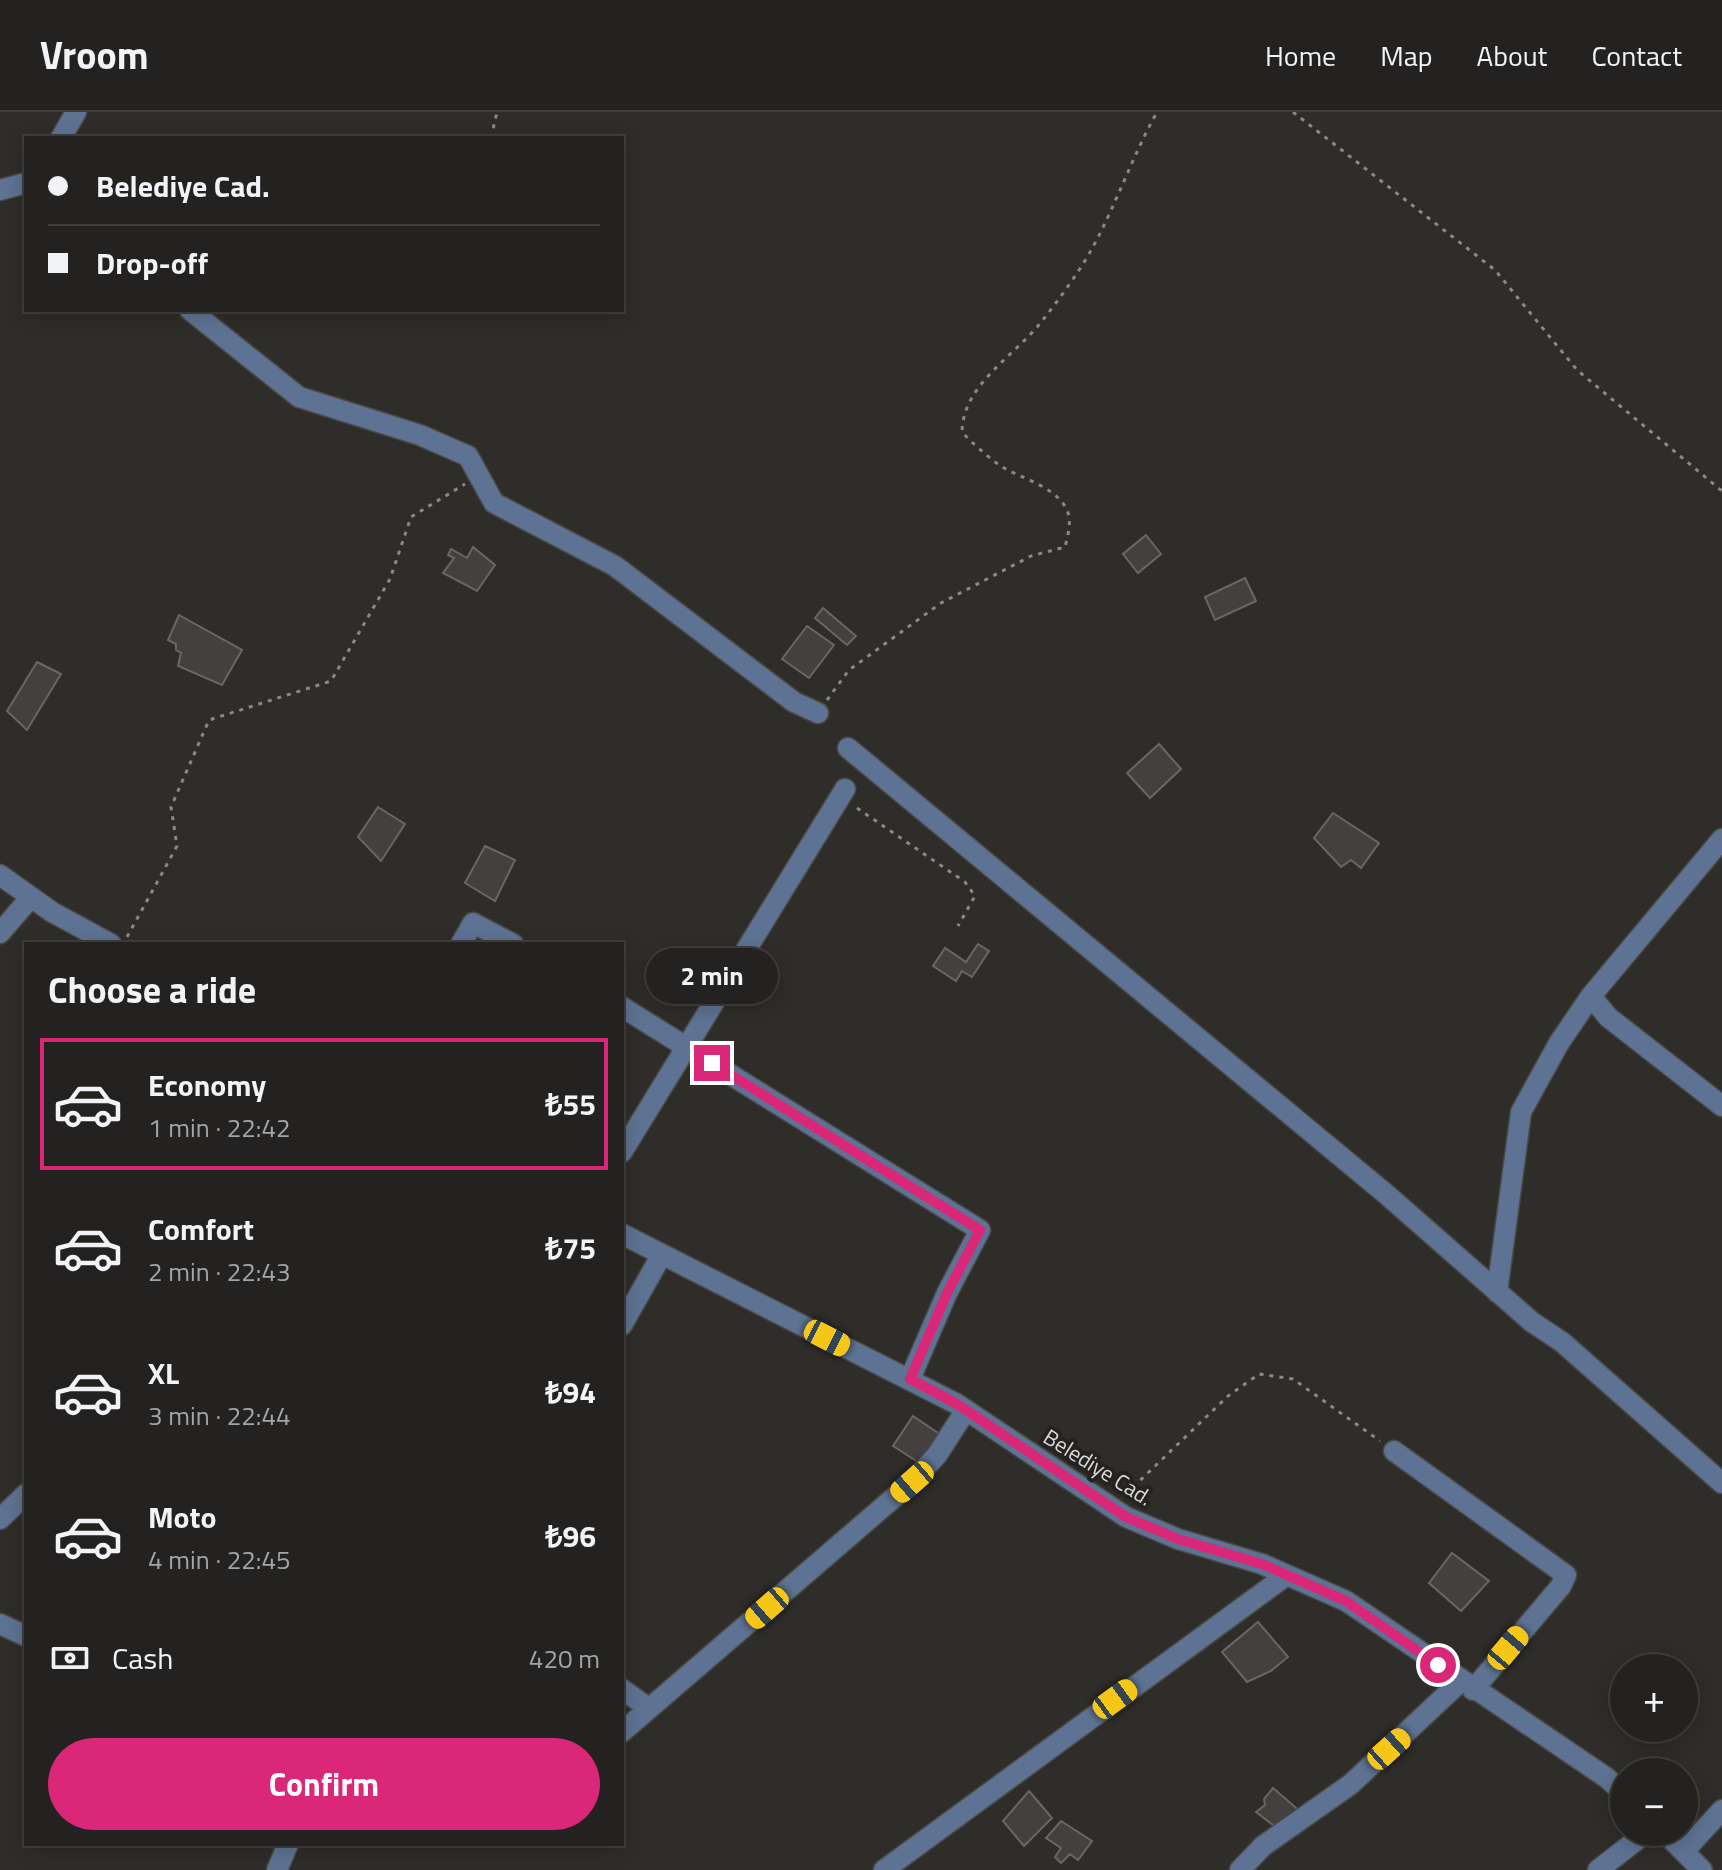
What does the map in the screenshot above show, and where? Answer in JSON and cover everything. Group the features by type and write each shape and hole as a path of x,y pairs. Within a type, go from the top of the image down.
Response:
{"street":[{"path":"62,136 76,112"},
{"path":"0,190 24,184"},
{"path":"193,312 299,397 420,435 468,456 494,503 615,566 794,702 818,713"},
{"path":"848,748 1386,1194 1532,1322 1562,1342 1722,1483"},
{"path":"624,1149 843,793"},
{"path":"1497,1292 1521,1112 1559,1043 1591,996 1722,839"},
{"path":"0,875 108,942"},
{"path":"0,933 31,897"},
{"path":"462,942 473,923 509,942"},
{"path":"1591,996 1608,1017 1722,1106"},
{"path":"624,1008 980,1230 947,1293 910,1379"},
{"name":"Belediye Cad.","path":"624,1235 966,1410 1112,1508 1178,1539 1287,1575 1346,1601 1610,1781"},
{"path":"624,1321 661,1256"},
{"path":"624,1730 647,1707 719,1650 912,1482 937,1455 966,1410"},
{"path":"1240,1870 1263,1846 1351,1784 1467,1686 1561,1586 1566,1575 1394,1451"},
{"path":"0,1519 24,1496"},
{"path":"884,1870 1287,1575"},
{"path":"0,1624 24,1635"},
{"path":"624,1690 647,1707"},
{"path":"1684,1851 1722,1810"},
{"path":"277,1870 287,1846"},
{"path":"1598,1870 1629,1846"},
{"path":"1679,1846 1702,1870"}],"path":[{"path":"491,136 497,112"},
{"path":"818,713 849,670 941,603 1031,556 1065,547 1069,529 1066,508 1047,490 1002,467 977,448 962,432 962,410 971,396 1041,322 1093,246 1130,160 1157,112"},
{"path":"1293,112 1495,270 1577,370 1722,491"},
{"path":"124,942 177,846 171,807 209,720 331,681 390,579 411,517 479,475"},
{"path":"843,793 965,882 975,896 958,926"},
{"path":"1112,1508 1228,1396 1259,1374 1293,1379 1394,1451"}],"building":[{"path":"1146,535 1161,554 1138,573 1123,554"},
{"path":"473,547 495,565 477,591 443,573 454,558 448,555 451,549 467,558"},
{"path":"1245,578 1256,601 1215,620 1205,597"},
{"path":"823,608 856,636 847,645 815,618"},
{"path":"179,615 242,650 222,685 178,666 181,653 176,650 176,644 168,640"},
{"path":"807,626 834,645 809,678 782,659"},
{"path":"37,662 61,674 27,730 7,711"},
{"path":"1159,744 1181,769 1150,798 1127,773"},
{"path":"378,807 405,824 381,861 358,837"},
{"path":"1333,813 1379,843 1361,868 1351,860 1341,867 1314,838"},
{"path":"485,846 515,860 495,901 465,883"},
{"path":"978,944 989,951 972,977 962,971 956,981 933,966 945,948 966,962"},
{"path":"913,1416 941,1435 921,1464 893,1446"},
{"path":"1452,1553 1489,1581 1461,1611 1429,1583"},
{"path":"1258,1622 1288,1657 1271,1671 1247,1682 1222,1652"},
{"path":"1273,1788 1302,1813 1277,1828 1256,1812 1265,1805 1264,1799"},
{"path":"1029,1791 1052,1818 1024,1846 1003,1821"},
{"path":"1061,1821 1092,1841 1078,1860 1070,1854 1061,1863 1055,1857 1061,1848 1046,1838"}],"route":[{"path":"712,1063 980,1230 947,1293 910,1379 957,1404 1126,1517 1178,1539 1262,1564 1346,1601 1438,1665"}]}
